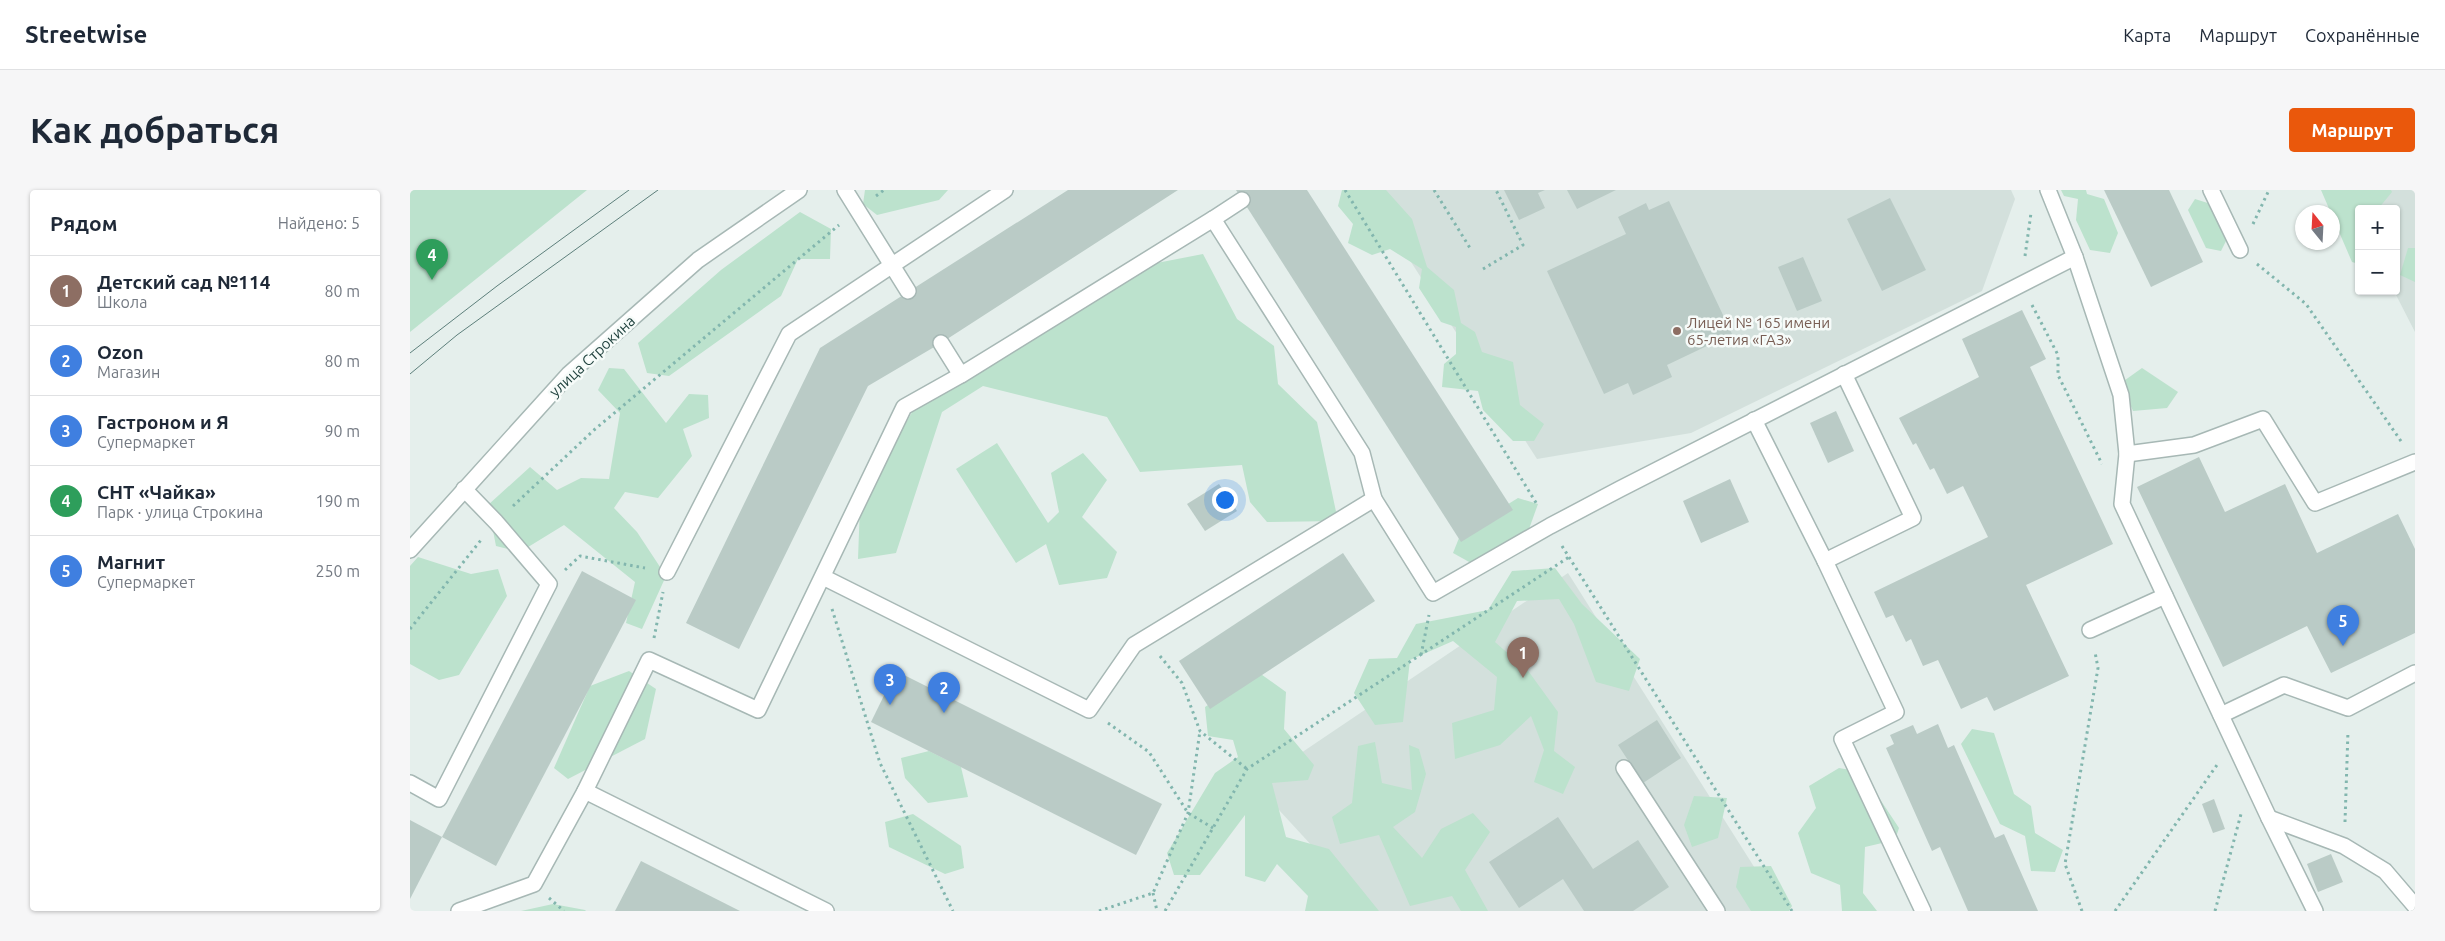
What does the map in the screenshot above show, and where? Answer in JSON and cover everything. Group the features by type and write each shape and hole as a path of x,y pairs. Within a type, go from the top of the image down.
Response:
{"street":[{"name":"улица Строкина","path":"410,550 576,367 698,260 799,190"},
{"path":"845,190 908,291"},
{"path":"668,572 789,334 1005,190"},
{"path":"2048,190 2075,257 2121,396 2127,454 2122,504 2269,818 2315,911"},
{"path":"2211,190 2240,250"},
{"path":"459,911 534,884 584,790 649,660 758,710 904,407 961,375 1242,200"},
{"path":"1212,218 1362,454 1374,499 1433,592 1550,526 2075,257"},
{"path":"941,343 961,375"},
{"path":"1825,561 1913,518 1844,374"},
{"path":"2127,454 2194,444 2264,419 2315,503 2415,462"},
{"path":"1754,420 1825,561 1896,712 1842,739 1923,911"},
{"path":"410,783 439,800 549,584 496,522 464,489"},
{"path":"822,577 1089,710 1134,645 1374,499"},
{"path":"2090,630 2165,596"},
{"path":"2221,714 2284,685 2348,708 2415,673"},
{"path":"1624,768 1716,911"},
{"path":"584,790 826,911"},
{"path":"2269,818 2344,846 2385,871 2415,906"}],"path":[{"path":"410,629 496,522 594,430 857,210 884,190"},
{"path":"1345,190 1569,557 1792,911"},
{"path":"1434,190 1470,248"},
{"path":"1483,269 1523,245 1496,190"},
{"path":"2269,190 2240,250 2306,304 2404,445"},
{"path":"2032,209 2021,284 2058,355 2058,375 2105,469"},
{"path":"549,584 580,556 668,572 649,660"},
{"path":"1165,911 1247,769 1569,557"},
{"path":"822,577 880,763 953,911"},
{"path":"1421,655 1433,592"},
{"path":"1146,638 1182,684 1200,731 1188,813 1153,893 1157,911"},
{"path":"2082,911 2065,864 2098,668"},
{"path":"2344,846 2348,708"},
{"path":"1089,710 1149,752 1188,813 1213,828"},
{"path":"1200,731 1247,769"},
{"path":"2115,911 2233,741"},
{"path":"2215,911 2251,780"},
{"path":"1098,911 1153,893"}],"shaded area":[{"name":"Лицей № 165 имени 65-летия «ГАЗ»","path":"1365,190 2011,190 2015,199 1982,291 1691,433 1537,459"},
{"path":"2341,190 2415,190 2415,332 2396,295 2400,295 2400,205 2355,205"},
{"path":"1568,573 1782,911 1372,911 1255,784"}],"green space":[{"path":"410,190 587,190 410,332"},
{"path":"865,190 948,190 939,200 877,215 863,204"},
{"path":"1342,190 1386,190 1412,219 1427,267 1454,290 1461,323 1475,332 1482,352 1513,362 1520,405 1544,424 1534,441 1513,441 1483,410 1478,391 1442,387 1444,364 1456,354 1456,327 1441,322 1419,288 1422,269 1390,249 1372,255 1348,243 1353,224 1338,206"},
{"path":"2061,190 2086,190 2087,194 2104,199 2118,233 2110,253 2090,250 2076,220 2078,199 2064,196"},
{"path":"2321,190 2391,190 2392,192 2381,205 2355,205 2355,263 2352,262 2340,234 2340,205 2327,205"},
{"path":"2195,199 2214,205 2228,237 2221,251 2206,248 2188,210"},
{"path":"800,212 831,229 830,259 798,259 781,296 669,376 647,373 638,343 721,270"},
{"path":"2408,248 2415,248 2415,282 2400,275"},
{"path":"1203,254 1237,319 1274,346 1278,384 1317,422 1338,521 1267,522 1250,502 1242,465 1140,472 1107,417 983,386 942,412 896,553 858,559 860,505 916,405 1131,268"},
{"path":"609,368 624,369 666,423 689,394 708,395 709,418 683,429 692,456 658,498 625,492 614,508 637,532 666,576 642,629 626,623 635,582 564,525 520,552 496,546 488,505 530,467 557,490 581,478 609,479 620,413 598,390"},
{"path":"2142,368 2178,392 2167,408 2133,411 2121,383"},
{"path":"997,443 1048,523 1059,512 1051,473 1083,453 1107,480 1082,517 1117,552 1107,578 1059,585 1046,544 1016,563 956,469"},
{"path":"1518,498 1538,504 1529,529 1471,563 1453,553 1461,533"},
{"path":"418,557 471,574 498,569 507,596 459,675 439,680 410,664 410,566"},
{"path":"1555,568 1582,604 1640,659 1629,691 1596,682 1574,624 1559,599 1517,601 1495,642 1529,672 1558,712 1554,751 1575,767 1563,794 1534,782 1544,750 1531,716 1500,745 1455,759 1452,723 1494,710 1497,677 1453,641 1410,660 1403,722 1375,725 1354,693 1369,659 1397,658 1416,624 1488,610 1512,571"},
{"path":"629,671 656,689 645,739 568,779 554,768 590,686"},
{"path":"1258,672 1286,692 1284,729 1314,765 1308,780 1272,783 1286,837 1329,849 1379,911 1305,911 1308,896 1277,864 1265,882 1245,876 1245,815 1200,875 1174,875 1167,853 1215,773 1238,757 1233,740 1208,736 1205,707"},
{"path":"1972,729 1994,733 2014,794 2031,806 2035,833 2063,850 2055,872 2031,871 2025,836 2000,824 1961,744"},
{"path":"1375,742 1382,783 1412,790 1409,745 1419,749 1426,774 1415,812 1393,827 1422,858 1441,829 1473,813 1490,832 1465,870 1488,911 1461,911 1452,896 1410,906 1379,835 1340,844 1332,817 1352,803 1358,746"},
{"path":"929,751 961,767 968,797 928,803 905,778 901,758"},
{"path":"1839,768 1862,772 1899,828 1895,840 1865,847 1863,893 1877,911 1842,911 1840,885 1811,873 1798,833 1816,808 1809,786"},
{"path":"1694,796 1727,798 1718,838 1692,847 1684,825"},
{"path":"913,814 961,846 964,868 945,874 889,847 885,822"},
{"path":"1771,866 1792,906 1789,911 1751,911 1736,887 1740,867"},
{"path":"553,904 585,910 586,911 521,911"}],"building":[{"path":"1068,190 1178,190 941,343 868,386 739,649 686,623 820,348"},
{"path":"1236,190 1307,190 1513,510 1461,542"},
{"path":"1504,190 1545,190 1538,193 1545,208 1519,220"},
{"path":"1567,190 1616,190 1577,209"},
{"path":"2104,190 2169,190 2203,262 2151,287"},
{"path":"1890,198 1926,270 1882,291 1847,219"},
{"path":"1669,201 1732,334 1667,365 1672,377 1633,395 1628,383 1604,394 1547,271 1626,234 1618,217 1646,203 1649,210"},
{"path":"1803,257 1822,301 1797,311 1778,267"},
{"path":"2022,310 2046,359 2030,367 2113,544 2026,585 2069,676 1994,711 1987,697 1961,709 1938,660 1923,666 1911,639 1906,642 1893,615 1886,618 1874,592 1988,537 1963,486 1947,494 1934,468 1930,470 1916,443 1913,445 1899,418 1979,377 1962,339"},
{"path":"1836,411 1854,451 1828,463 1810,423"},
{"path":"2199,457 2225,512 2285,484 2317,553 2398,514 2415,549 2415,633 2331,673 2307,626 2223,667 2137,487"},
{"path":"1730,479 1749,522 1701,543 1683,501"},
{"path":"1219,484 1237,511 1205,531 1187,504"},
{"path":"1343,553 1375,601 1210,709 1179,661"},
{"path":"582,571 636,600 496,866 442,837"},
{"path":"896,671 1162,804 1136,855 871,722"},
{"path":"1657,720 1681,758 1643,783 1618,745"},
{"path":"1938,724 1948,748 1954,745 1995,838 2004,834 2038,911 1968,911 1940,847 1932,851 1886,748 1894,744 1890,735 1913,725 1917,734"},
{"path":"2214,799 2225,829 2213,833 2202,804"},
{"path":"1558,817 1593,869 1638,840 1669,887 1633,911 1584,911 1563,879 1519,908 1489,862"},
{"path":"410,820 442,837 410,899"},
{"path":"2331,854 2343,882 2318,892 2307,864"},
{"path":"641,861 740,911 615,911"}],"tram line":[{"path":"410,353 497,286 629,190"},
{"path":"410,374 457,335 658,190"}],"place":[{"name":"СНТ «Чайка»","path":"432,280"},
{"name":"Лицей № 165 имени 65-летия «ГАЗ»","path":"1677,331"},
{"name":"Магнит","path":"2343,646"},
{"name":"Детский сад №114","path":"1523,678"},
{"name":"Гастроном и Я","path":"890,705"},
{"name":"Ozon","path":"944,713"}]}
